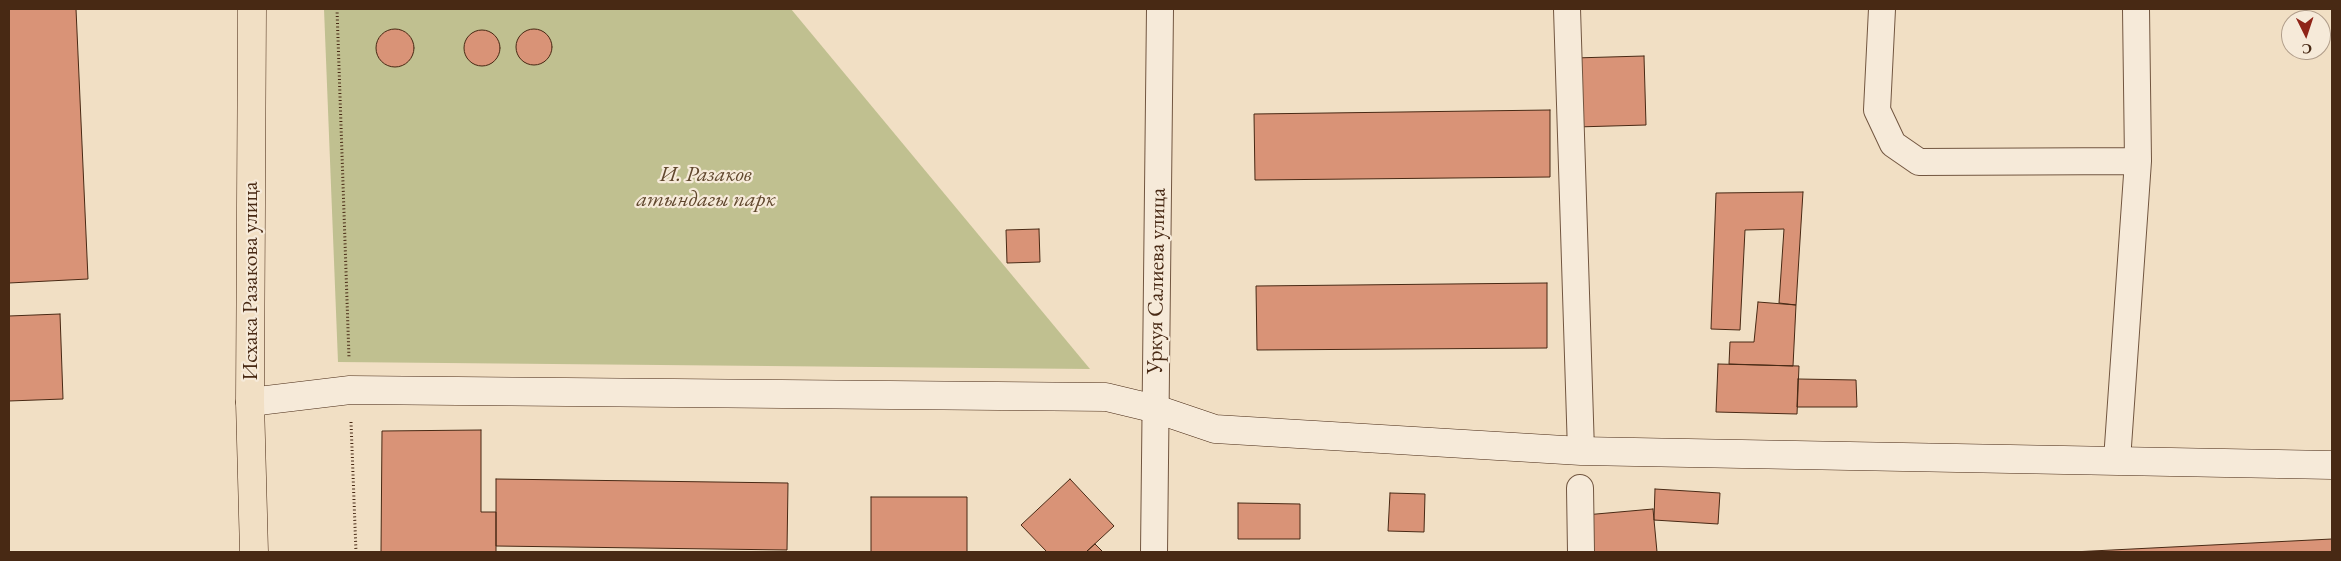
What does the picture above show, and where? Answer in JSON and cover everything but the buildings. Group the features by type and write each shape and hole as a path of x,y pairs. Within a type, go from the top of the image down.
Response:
{"main road":[{"name":"Исхака Разакова улица","path":"252,9 250,402 254,552"}],"street":[{"name":"Уркуя Салиева улица","path":"1154,552 1160,9"},
{"path":"1567,9 1581,450"},
{"path":"1882,9 1877,110 1893,144 1919,162 2138,161"},
{"path":"2118,460 2138,161 2136,9"},
{"path":"250,402 350,390 1106,397 1156,409 1215,429 1581,450 2332,465"},
{"path":"1580,488 1581,552"}],"path":[{"path":"337,9 356,552"}],"green space":[{"name":"И. Разаков атындагы парк","path":"324,9 791,9 1090,369 338,362"}]}
